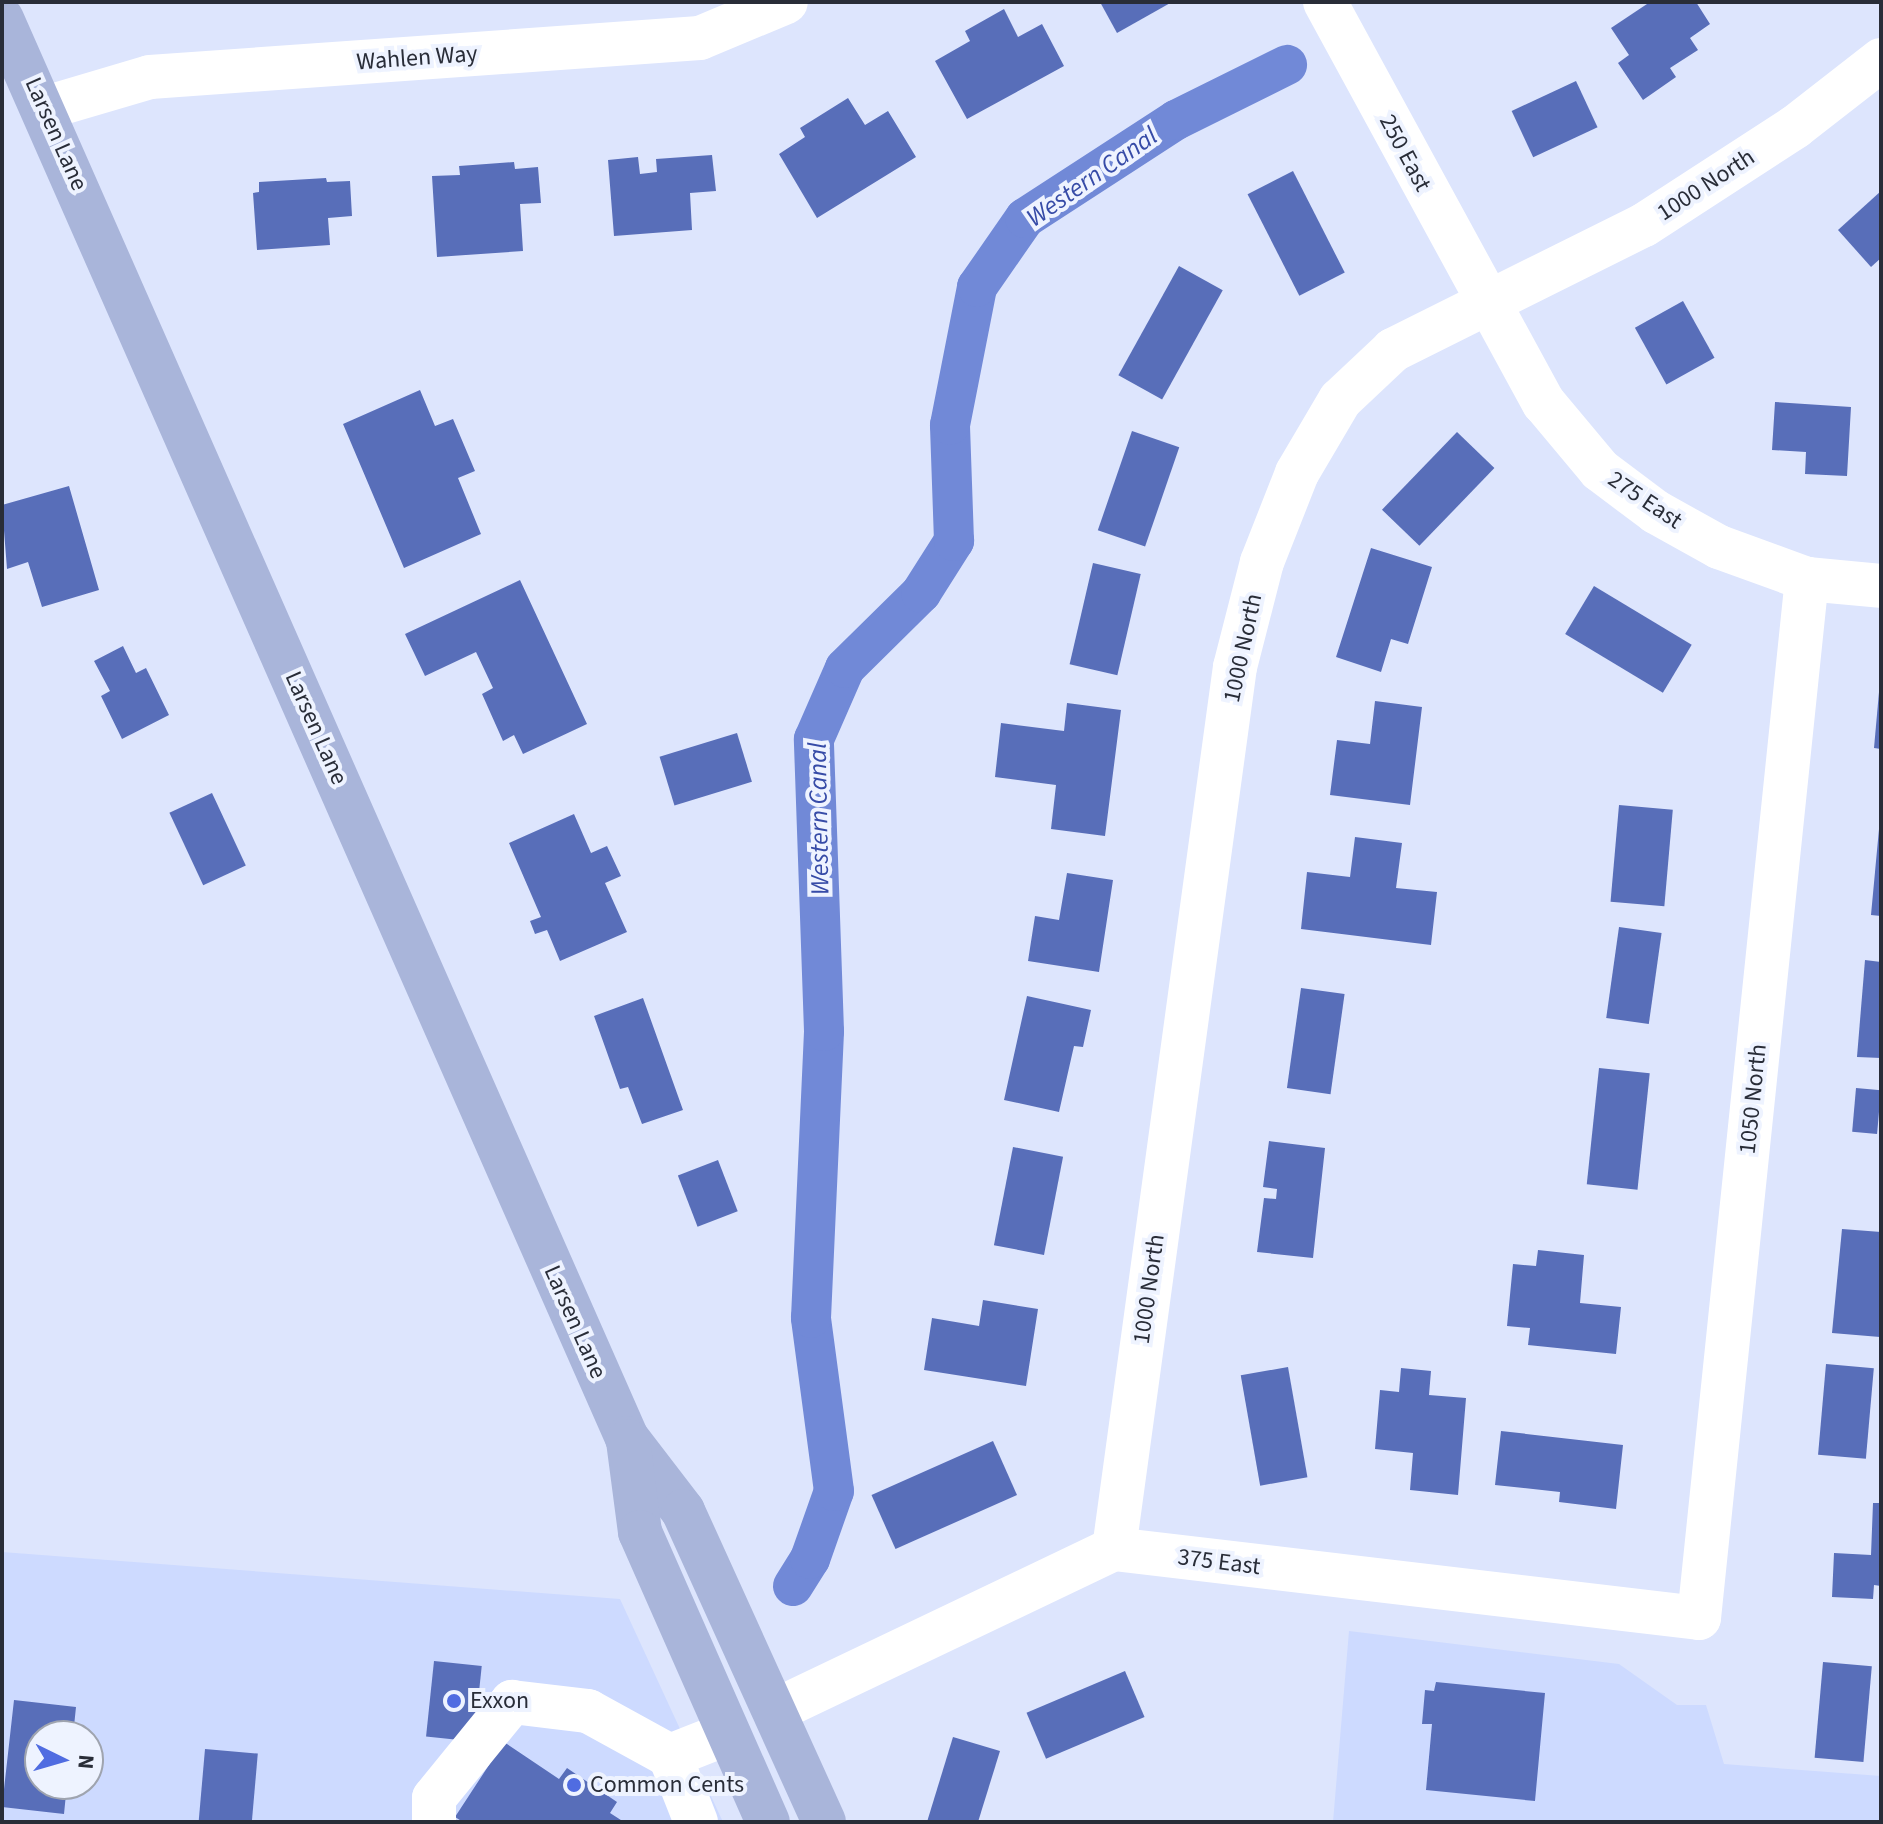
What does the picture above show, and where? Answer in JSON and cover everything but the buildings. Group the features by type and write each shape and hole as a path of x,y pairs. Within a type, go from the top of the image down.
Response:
{"main road":[{"name":"Larsen Lane","path":"2,19 45,108 627,1438 683,1511 824,1822"},
{"name":"Larsen Lane","path":"627,1438 640,1532 768,1822"}],"street":[{"name":"Wahlen Way","path":"45,108 150,77 700,38 786,2"},
{"name":"250 East","path":"1325,2 1488,303"},
{"name":"1000 North","path":"1114,1549 1235,667 1262,562 1297,473 1340,400 1393,350 1644,225 1795,127 1881,60"},
{"name":"275 East","path":"1488,303 1544,403 1600,470 1656,512 1719,547 1807,579 1881,586"},
{"name":"1050 North","path":"1699,1618 1807,579"},
{"name":"375 East","path":"1114,1549 1699,1618"},
{"path":"774,1711 1114,1549"},
{"path":"434,1822 434,1798 512,1702 588,1711 670,1756 696,1822"},
{"path":"670,1756 728,1733"}],"shaded area":[{"path":"2,1552 620,1599 723,1822 2,1822"},
{"path":"1349,1631 1619,1664 1677,1705 1706,1705 1724,1764 1881,1776 1881,1822 1333,1822"}],"waterway":[{"name":"Western Canal","path":"793,1586 810,1559 834,1491 811,1318 824,1031 814,739 845,668 921,593 954,541 950,425 977,287 1025,218 1176,120 1287,65"}],"place":[{"name":"Exxon","path":"454,1701"},
{"name":"Common Cents","path":"574,1785"}]}
